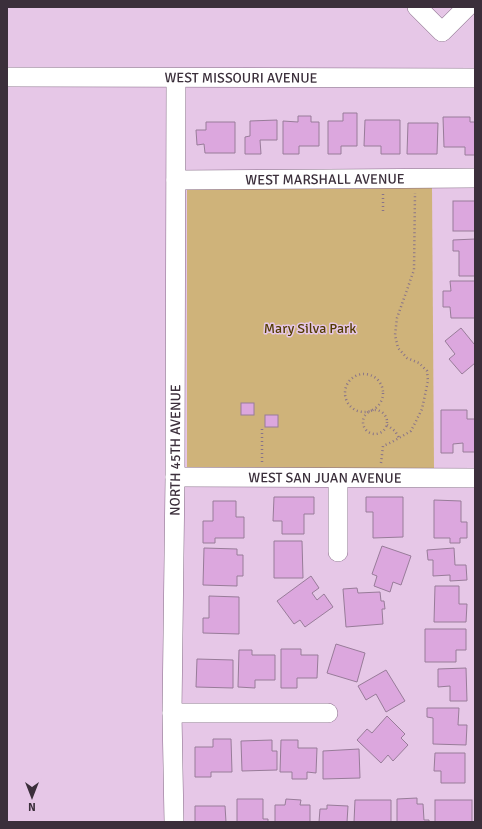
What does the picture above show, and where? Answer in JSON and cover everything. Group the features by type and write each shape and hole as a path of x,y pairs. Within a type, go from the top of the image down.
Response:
{"street":[{"path":"417,7 442,32 466,7"},
{"name":"WEST MISSOURI AVENUE","path":"7,77 475,78"},
{"name":"NORTH 45TH AVENUE","path":"174,822 172,713 175,477 176,78"},
{"name":"WEST MARSHALL AVENUE","path":"176,180 475,178"},
{"name":"WEST SAN JUAN AVENUE","path":"175,477 475,478"},
{"path":"338,478 338,552"},
{"path":"172,713 328,713"}],"path":[{"path":"382,478 382,446 410,431 422,409 428,381 427,371 419,363 407,358 398,348 395,335 397,318 414,270 415,178"},
{"path":"382,179 383,213"},
{"path":"371,410 363,418 362,424 365,430 369,433 378,434 383,431 387,421 382,412 376,410 371,410 363,412 356,410 349,404 346,398 346,385 349,380 356,375 370,375 376,378 383,389 381,402 377,407 371,410"},
{"path":"386,425 395,431 399,438"},
{"path":"262,429 262,477"}],"green space":[{"name":"Mary Silva Park","path":"187,188 432,188 434,469 187,468"}],"building":[{"path":"343,113 357,113 357,146 341,146 341,154 328,154 328,121 343,121"},
{"path":"298,116 311,116 311,122 319,122 319,146 299,146 299,154 283,154 283,121 298,122"},
{"path":"443,117 470,117 470,122 475,122 475,155 465,155 465,147 444,147"},
{"path":"277,120 277,140 260,140 261,154 245,154 245,137 250,136 250,121"},
{"path":"365,120 400,120 400,154 381,154 381,146 364,146"},
{"path":"206,122 235,122 235,153 205,153 204,144 197,145 196,130 206,130"},
{"path":"408,123 438,123 437,154 407,154"},
{"path":"453,201 475,201 475,231 453,231"},
{"path":"475,239 475,276 459,276 459,251 453,251 453,240"},
{"path":"450,281 475,281 475,318 451,318 450,307 443,307 443,291 451,291"},
{"path":"461,328 474,344 475,343 475,363 462,374 449,359 455,354 445,341"},
{"path":"241,403 254,403 254,415 241,415"},
{"path":"441,410 467,410 467,419 475,419 475,452 463,452 463,443 453,444 453,453 441,453"},
{"path":"265,415 278,415 278,427 265,427"},
{"path":"274,497 314,497 314,514 304,514 304,534 282,534 282,521 273,521"},
{"path":"366,497 403,497 403,537 373,538 373,512 366,512"},
{"path":"434,500 461,501 461,522 467,522 467,538 460,538 460,543 450,543 450,538 434,538"},
{"path":"213,501 236,501 236,517 244,517 244,538 215,538 215,543 203,543 203,521 213,521"},
{"path":"274,541 302,541 303,578 274,578"},
{"path":"382,546 411,556 401,585 393,582 390,592 374,586 377,576 372,574"},
{"path":"204,548 237,549 237,555 243,555 243,576 237,576 237,586 203,585"},
{"path":"454,548 455,565 466,565 467,580 450,581 450,575 433,576 433,560 428,560 427,550"},
{"path":"311,576 319,588 312,593 317,600 324,594 333,607 305,627 300,620 294,624 277,601"},
{"path":"435,586 459,586 459,604 467,604 466,622 434,622"},
{"path":"357,588 358,593 380,592 381,601 384,601 385,609 382,609 383,624 346,627 343,589"},
{"path":"209,596 239,597 239,634 203,633 203,618 209,618"},
{"path":"425,629 466,629 466,650 456,650 456,662 425,662"},
{"path":"336,644 365,653 357,682 327,673"},
{"path":"281,649 301,649 301,655 318,655 317,678 297,678 297,688 281,688"},
{"path":"239,650 252,650 252,655 275,655 275,680 255,680 255,688 238,687"},
{"path":"197,659 233,660 233,688 196,687"},
{"path":"466,668 467,701 450,701 450,686 438,687 438,669"},
{"path":"386,670 405,701 386,712 376,694 366,700 358,686"},
{"path":"427,708 459,708 458,725 467,725 466,745 433,744 433,718 427,717"},
{"path":"387,716 405,734 401,738 408,745 393,761 388,755 381,763 357,740 367,729 372,733"},
{"path":"213,739 231,739 232,772 211,772 211,777 195,777 195,747 213,747"},
{"path":"272,740 272,751 277,751 277,770 242,771 241,741"},
{"path":"281,740 298,740 298,748 317,748 316,773 307,772 307,779 292,779 292,772 280,772"},
{"path":"359,749 360,778 323,779 323,751"},
{"path":"435,753 465,753 465,783 441,783 441,771 434,771"},
{"path":"417,798 417,804 423,804 424,820 429,820 429,822 397,822 397,799"},
{"path":"237,799 263,799 263,819 268,819 268,822 237,822"},
{"path":"286,799 301,800 300,805 310,805 310,822 275,822 275,805 285,805"},
{"path":"355,800 391,800 391,822 354,822"},
{"path":"435,800 472,800 472,822 435,822"},
{"path":"327,805 348,806 347,822 319,822 320,809 327,809"},
{"path":"195,806 225,806 226,822 195,822"}]}
